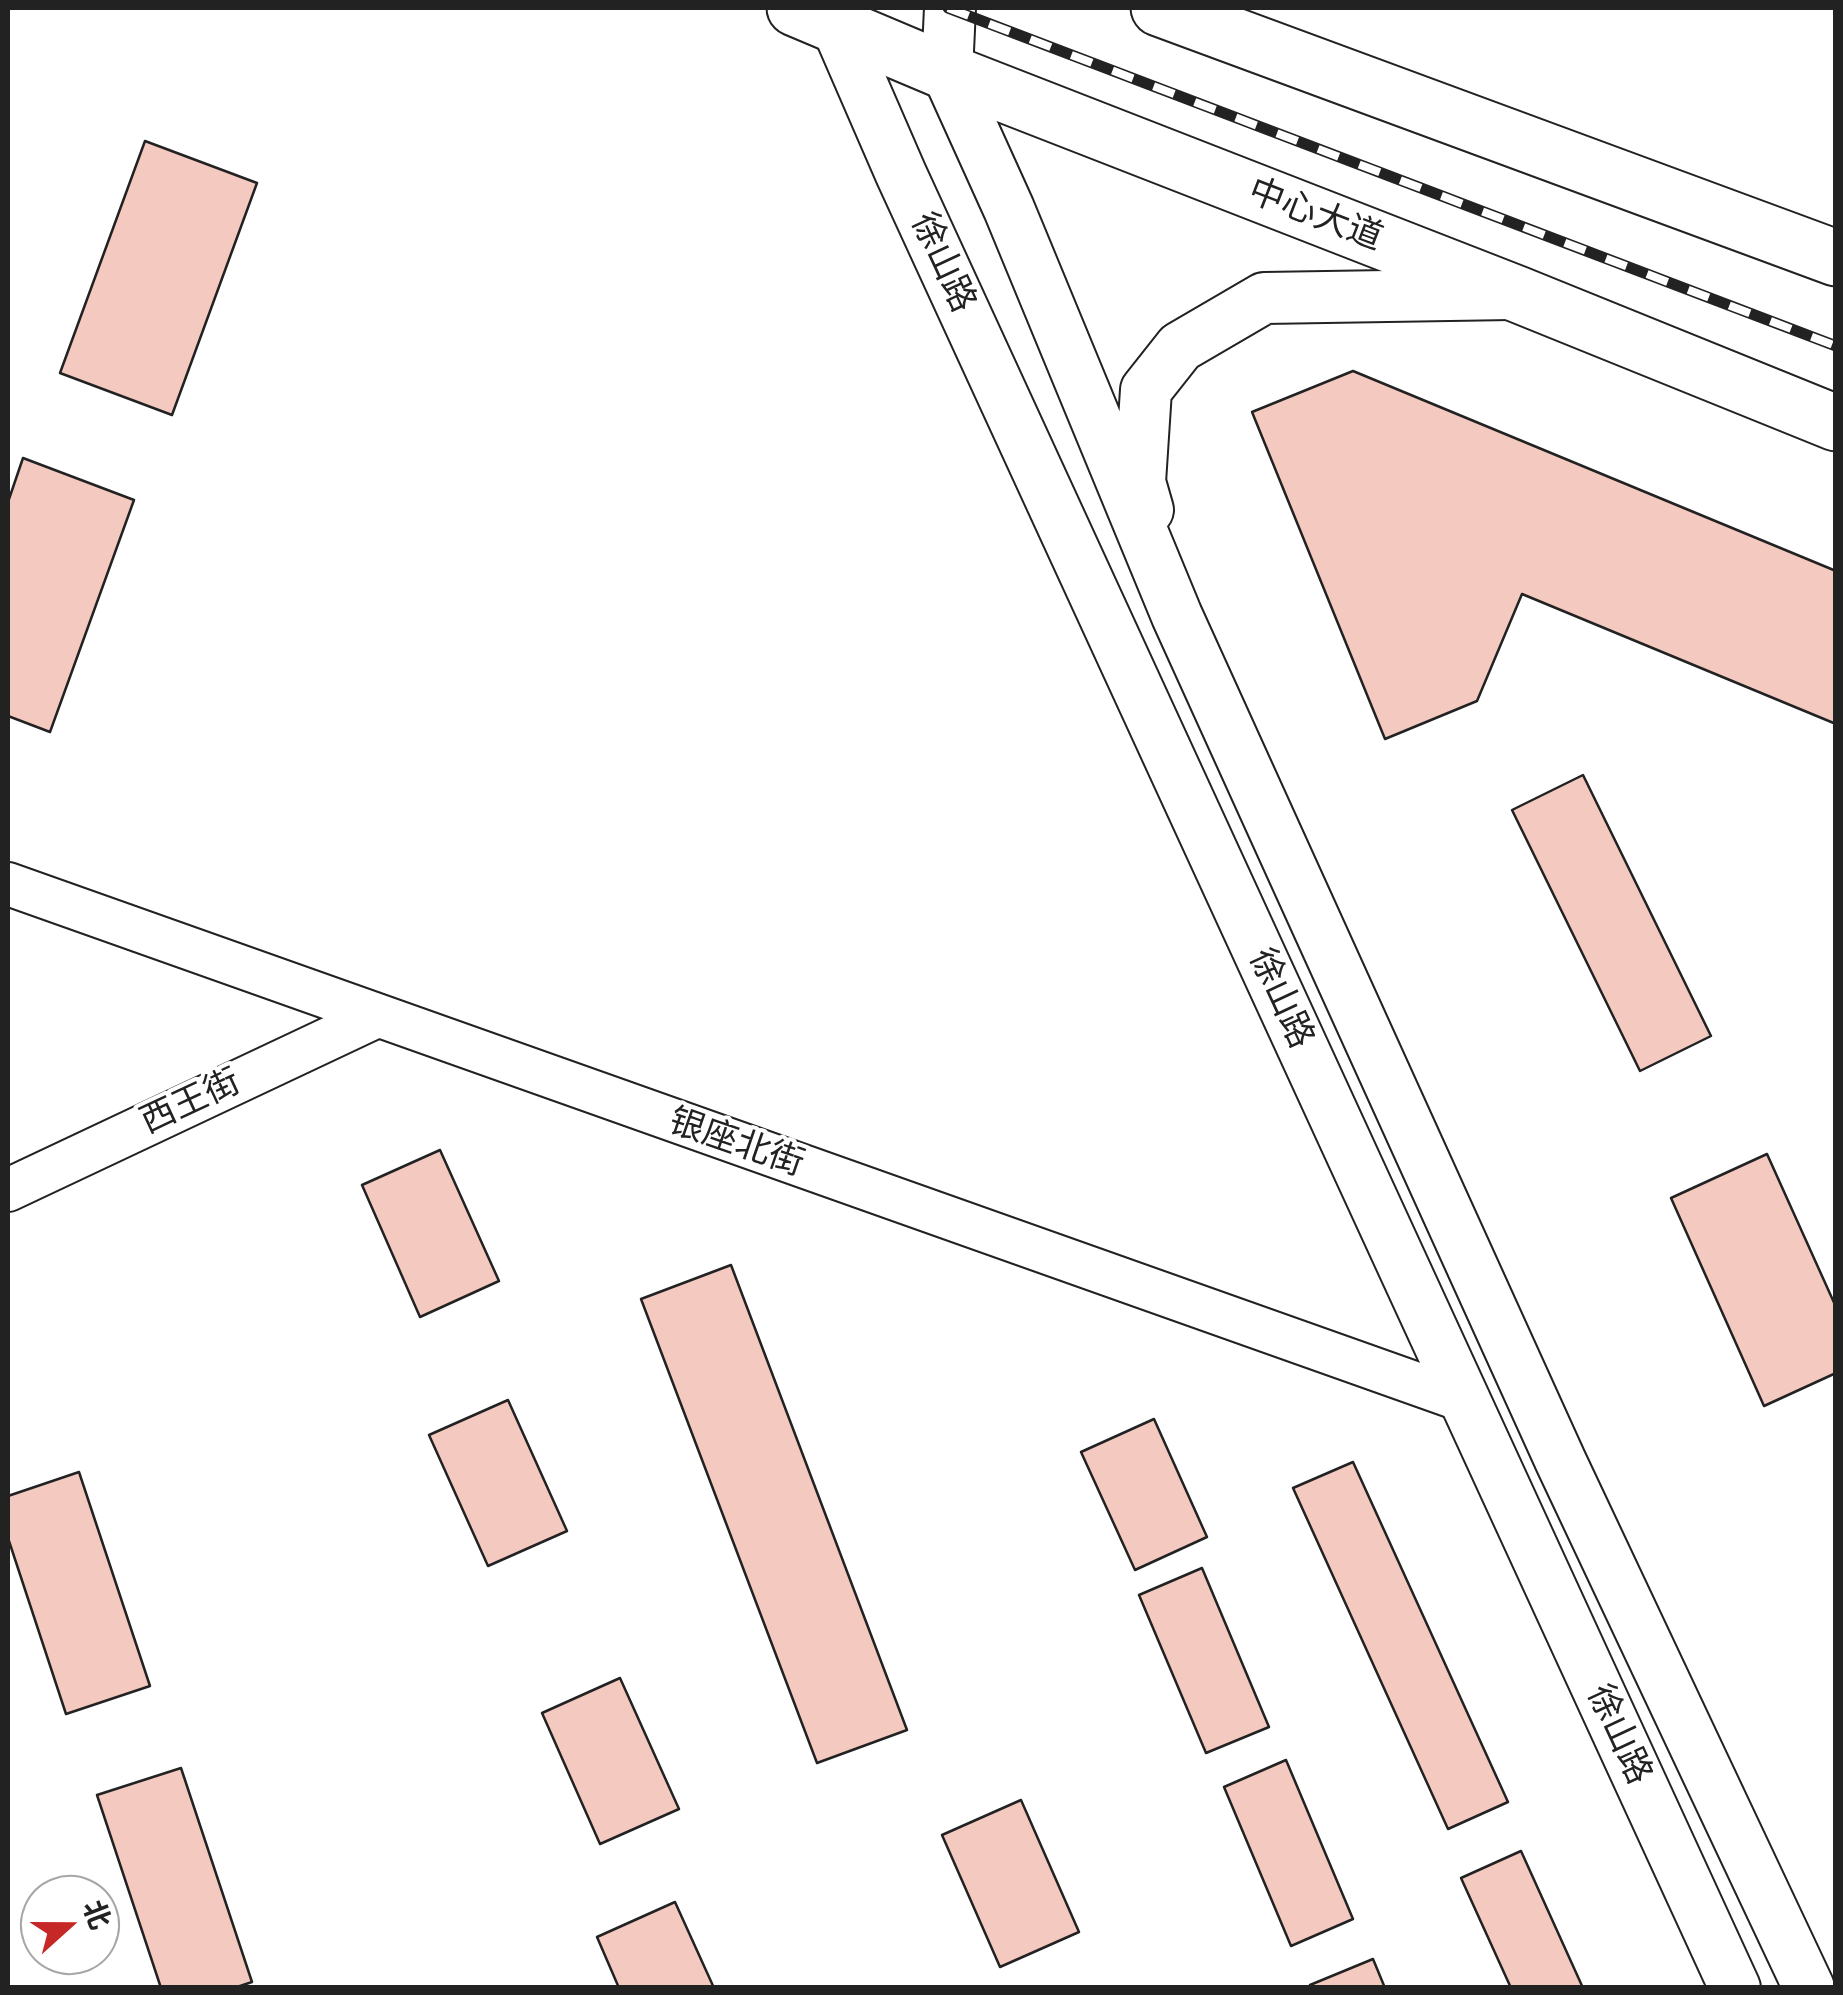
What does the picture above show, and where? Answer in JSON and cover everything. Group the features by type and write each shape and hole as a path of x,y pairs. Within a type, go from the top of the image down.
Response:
{"main road":[{"name":"徐山路","path":"950,8 947,72 1009,209 1177,616 1561,1462 1808,1988"},
{"path":"1159,8 1836,258"},
{"name":"徐山路","path":"822,12 909,192 1735,1988"},
{"name":"中心大道","path":"822,12 947,72 1836,423"},
{"path":"1177,616 1140,482 1146,390 1180,347 1264,298 1517,294"}],"street":[{"name":"银座北街","path":"8,884 1464,1401"},
{"name":"西王街","path":"8,1190 376,1016"}],"building":[{"path":"145,141 257,183 172,415 60,373"},
{"path":"1353,371 1836,571 1836,724 1522,594 1477,701 1385,739 1252,412"},
{"path":"23,458 134,500 50,732 8,716 8,502"},
{"path":"1583,775 1711,1036 1640,1071 1512,810"},
{"path":"440,1150 499,1281 420,1317 362,1185"},
{"path":"1767,1154 1836,1307 1836,1373 1764,1406 1671,1198"},
{"path":"731,1265 907,1730 817,1763 641,1299"},
{"path":"508,1400 567,1531 488,1566 429,1435"},
{"path":"1154,1419 1207,1537 1135,1570 1081,1452"},
{"path":"1353,1462 1508,1802 1448,1829 1293,1488"},
{"path":"79,1472 150,1686 66,1714 8,1538 8,1496"},
{"path":"1202,1568 1269,1727 1206,1753 1139,1595"},
{"path":"620,1678 679,1809 600,1844 542,1713"},
{"path":"1286,1760 1353,1919 1291,1946 1224,1787"},
{"path":"181,1768 252,1982 234,1988 161,1988 97,1795"},
{"path":"1021,1800 1079,1932 1000,1967 942,1835"},
{"path":"1521,1851 1583,1988 1511,1988 1461,1878"},
{"path":"675,1902 714,1988 619,1988 597,1937"},
{"path":"1373,1959 1385,1988 1311,1988 1310,1985"}],"railway":[{"path":"948,8 1836,346"}]}
